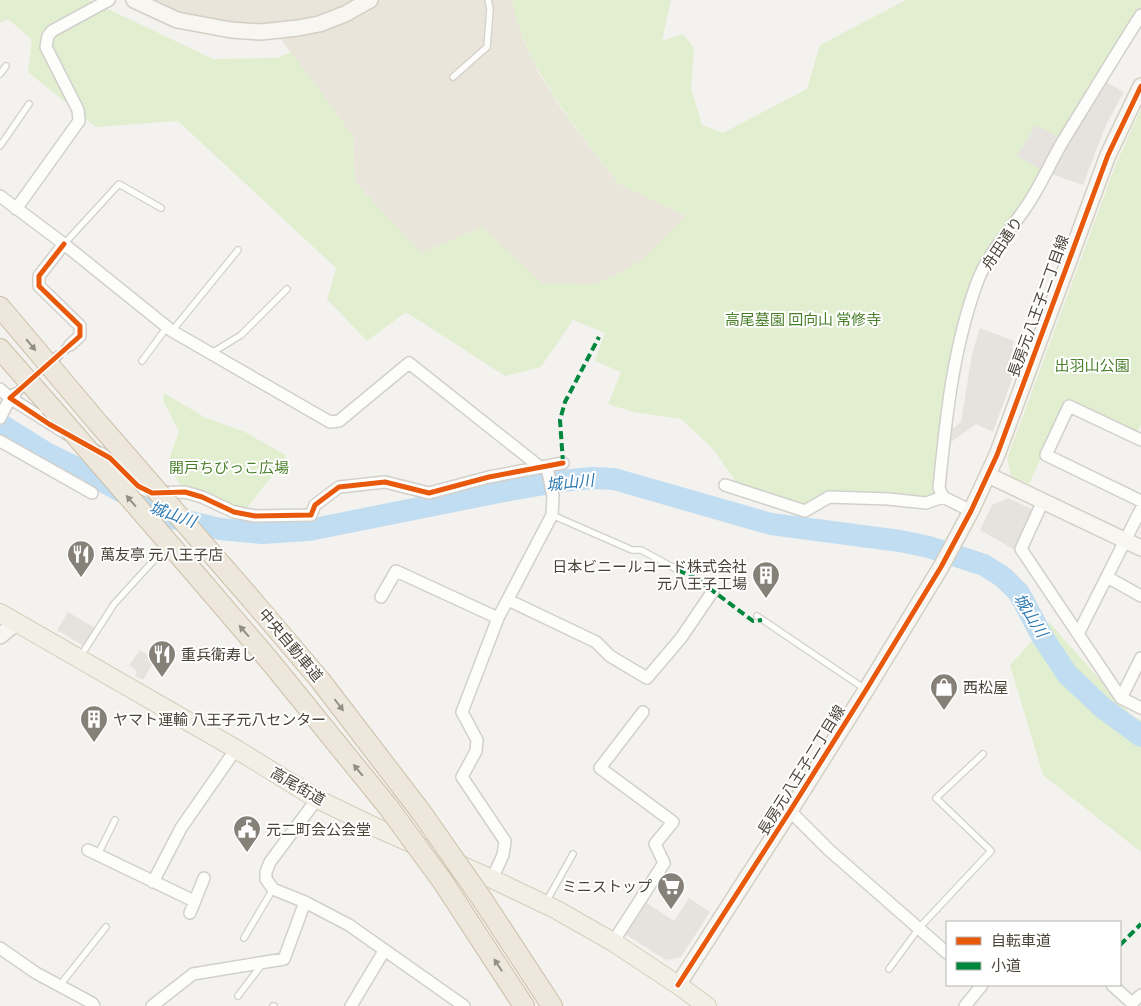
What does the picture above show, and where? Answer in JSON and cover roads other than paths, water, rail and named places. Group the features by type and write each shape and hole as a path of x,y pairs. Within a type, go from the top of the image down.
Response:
{"highway":[{"name":"中央自動車道","path":"0,307 320,680 421,812 484,902 552,1006"},
{"name":"中央自動車道","path":"0,349 269,660 389,808 443,882 524,1006"}],"main road":[{"name":"高尾街道","path":"0,613 236,749 317,799 545,904 612,942 678,984 707,1006"}],"street":[{"path":"16,209 79,121 78,110 46,47 48,36 52,30 109,0"},
{"path":"140,1 178,20 231,30 261,32 320,24 345,14 370,0"},
{"name":"舟田通り","path":"943,497 939,488 956,351 979,278 995,248 1027,206 1064,140 1141,15"},
{"name":"長房元八王子二丁目線","path":"678,984 790,812 866,690 941,567 971,511 988,475 1108,155 1141,86"},
{"path":"0,196 64,244 169,329 330,422 339,421 409,363 545,468 553,496 552,515 498,618 462,712 477,740 476,751 462,777 505,841 504,856 492,879"},
{"path":"64,244 39,276 39,286 80,326 80,336 70,345"},
{"path":"0,389 11,399 49,424 110,458 138,486 152,494 186,492 202,497 234,512 255,516 311,515 314,505 340,487 385,482 429,493 489,477 545,468 563,463"},
{"path":"0,418 11,399"},
{"path":"1141,440 1069,406 1046,455 1141,501"},
{"path":"0,441 92,493"},
{"path":"988,475 1141,548"},
{"path":"726,485 805,511 829,497 888,499 926,503 943,497 971,511"},
{"path":"1043,501 1021,549 1121,698 1141,708"},
{"path":"1078,634 1141,509"},
{"path":"381,598 396,571 498,618"},
{"path":"1107,577 1141,596"},
{"path":"508,600 596,642 610,656 647,678 681,638 713,592"},
{"path":"0,636 16,622"},
{"path":"1121,698 1141,658"},
{"path":"612,942 664,863 655,844 673,822 600,768 643,712"},
{"path":"153,882 180,828 236,749"},
{"path":"317,799 270,862 266,872 266,879 273,889 305,902 349,925 464,1006"},
{"path":"790,812 829,850 946,952"},
{"path":"93,852 194,902"},
{"path":"190,914 204,878"},
{"path":"152,1006 193,974 284,959 305,902"},
{"path":"0,948 36,973 92,1003 94,1006"},
{"path":"351,1006 384,951"},
{"path":"965,1006 981,986"},
{"path":"1113,986 1132,1003 1141,995"}],"lane":[{"path":"453,76 486,46 490,9 488,0"},
{"path":"0,74 6,66"},
{"path":"0,146 29,104"},
{"path":"64,244 119,184 161,208"},
{"path":"142,361 238,250"},
{"path":"210,354 241,335 286,289"},
{"path":"552,515 632,550 641,550 678,570"},
{"path":"79,658 114,604 155,559"},
{"path":"757,616 866,690"},
{"path":"889,968 919,928 991,852 936,798 983,754"},
{"path":"93,852 115,820"},
{"path":"545,904 573,854"},
{"path":"244,938 273,889"},
{"path":"60,985 106,927"},
{"path":"238,996 264,962"}],"waterway":[{"name":"城山川","path":"0,424 48,454 173,518 220,529 262,533 309,530 499,492 592,478 614,479 771,524 900,541 929,547 984,565 1003,577 1019,593 1042,636 1067,674 1103,708 1141,736"}],"tunnel":[{"path":"15,394 70,345"}],"place":[{"name":"萬友亭 元八王子店","path":"81,578"},
{"name":"日本ビニールコード株式会社 元八王子工場","path":"766,599"},
{"name":"重兵衛寿し","path":"162,678"},
{"name":"西松屋","path":"944,711"},
{"name":"ヤマト運輸 八王子元八センター","path":"94,743"},
{"name":"元二町会公会堂","path":"247,853"},
{"name":"ミニストップ","path":"671,910"}],"park label":[{"name":"高尾墓園 回向山 常修寺","path":"803,319"},
{"name":"出羽山公園","path":"1092,365"},
{"name":"開戸ちびっこ広場","path":"229,467"}]}
